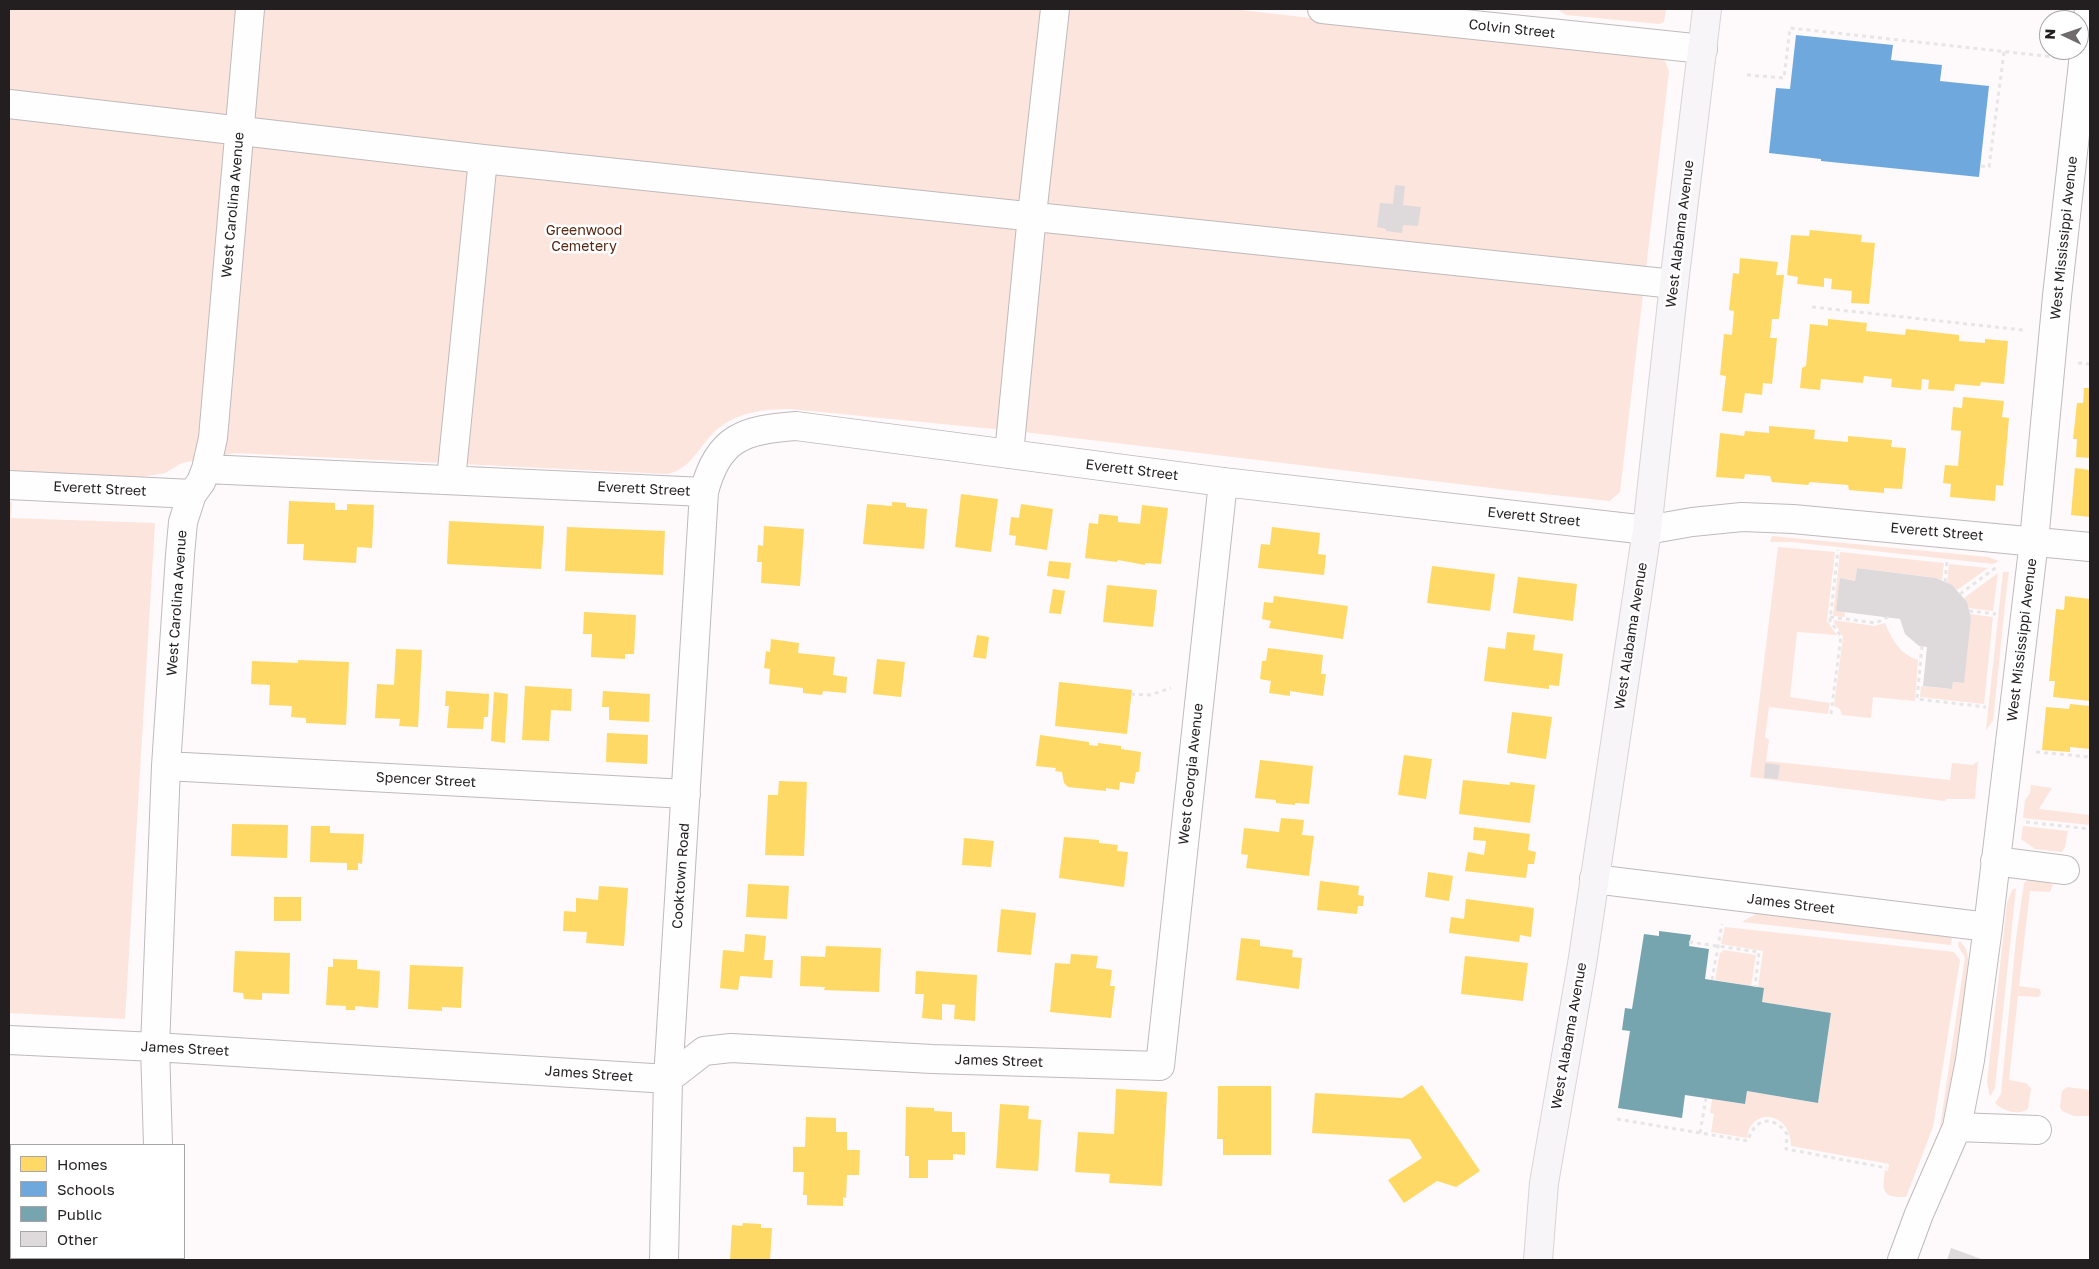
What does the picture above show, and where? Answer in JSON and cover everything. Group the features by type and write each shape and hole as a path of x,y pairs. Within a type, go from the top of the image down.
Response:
{"main road":[{"name":"West Alabama Avenue","path":"1538,1260 1544,1183 1594,879 1647,530 1707,9"}],"street":[{"name":"West Carolina Avenue","path":"158,1144 155,1046 166,766 180,546 183,522 192,494 201,482 206,469 213,438 250,9"},
{"path":"1009,454 1032,216 1055,9"},
{"name":"Colvin Street","path":"1322,9 1703,49"},
{"name":"West Mississippi Avenue","path":"1902,1260 1919,1214 1957,1127 1970,1060 1988,927 2034,541 2057,296 2089,9"},
{"path":"9,104 483,159 1674,284"},
{"path":"451,480 483,159"},
{"name":"Everett Street","path":"206,469 704,492 709,473 719,455 736,438 762,428 796,426 1223,482 1647,530 1692,522 1742,518 1793,519 2090,547"},
{"name":"West Georgia Avenue","path":"1160,1066 1223,482"},
{"name":"Everett Street","path":"9,485 192,494"},
{"name":"Cooktown Road","path":"664,1260 668,1079 704,492"},
{"name":"Spencer Street","path":"166,766 686,794"},
{"path":"1996,861 2065,870"},
{"name":"James Street","path":"1594,879 1988,927"},
{"name":"James Street","path":"9,1040 155,1046 668,1079 704,1051 731,1048 932,1059 1160,1066"},
{"path":"1957,1127 2037,1130"}],"path":[{"path":"1747,75 1784,78 1790,28 2039,56"},
{"path":"1981,166 1989,167 2004,52"},
{"path":"1812,307 2023,330"},
{"path":"2078,363 2090,364"},
{"path":"1831,714 1841,636 1830,621 1838,550"},
{"path":"1945,582 1947,561"},
{"path":"1960,594 1998,566"},
{"path":"1970,611 1996,614"},
{"path":"1830,617 1876,623 1888,617"},
{"path":"1922,646 1917,699 1986,707"},
{"path":"1132,694 1150,695 1171,688"},
{"path":"2031,751 2090,757"},
{"path":"2020,822 2090,829"},
{"path":"1712,980 1722,924"},
{"path":"1689,942 1759,952 1755,987"},
{"path":"1700,1133 1706,1098"},
{"path":"1617,1119 1748,1141 1749,1135 1763,1121 1775,1122 1787,1134 1786,1149 1887,1168"}],"green space":[{"name":"Greenwood Cemetery","path":"9,9 1232,9 1660,58 1665,61 1669,71 1620,492 1610,501 1024,432 790,409 760,411 731,420 714,432 688,463 675,472 667,474 236,453 182,463 165,473 142,477 9,471"},
{"path":"1557,9 1666,9 1664,22 1659,24 1566,15"},
{"path":"9,502 12,502 11,518 155,523 125,1019 9,1013"},
{"path":"1772,536 1988,557 1999,561 1993,564 1792,542 1770,542"},
{"path":"1778,547 1835,552 1827,621 1837,635 1797,632 1790,697 1830,703 1828,714 1769,707 1765,737 1769,740 1766,761 1950,780 1952,763 1973,765 1978,761 1975,799 1946,799 1945,801 1750,777"},
{"path":"1840,552 1944,563 1942,580 1857,568 1855,581 1841,578 1845,617 1833,616"},
{"path":"1949,564 1988,568 1957,590 1947,583"},
{"path":"2003,572 2009,572 1993,721 1986,730"},
{"path":"1998,573 1993,611 1968,608 1964,598"},
{"path":"1970,614 1993,617 1984,704 1920,697 1921,686 1952,689 1953,682 1963,683"},
{"path":"1833,620 1875,626 1885,623 1897,646 1906,654 1918,660 1915,701 1873,697 1871,718 1842,715 1840,709 1834,706 1843,637"},
{"path":"2031,785 2052,788 2039,809 2090,815 2090,825 2023,818 2025,800 2030,793"},
{"path":"2023,826 2068,831 2065,847 2062,852 2035,849 2021,839"},
{"path":"2028,880 2049,882 2053,885 2050,892 2030,891 2019,986 2040,989 2041,994 2038,997 2018,996 2009,1080 2026,1083 2031,1088 2028,1109 2015,1112 2006,1110 1995,1103 2001,1094 2016,939 2024,883"},
{"path":"2016,888 1995,1088 1990,1097 1987,1082 2007,903 2012,890"},
{"path":"1759,912 1941,934 1952,938 1951,945 1742,922"},
{"path":"1725,927 1954,952 1960,960 1933,1127 1906,1197 1892,1196 1885,1192 1885,1170 1888,1171 1889,1164 1791,1146 1789,1134 1785,1126 1778,1120 1770,1117 1755,1121 1750,1128 1747,1138 1711,1132 1714,1114 1710,1113 1712,1099 1744,1104 1747,1091 1818,1103 1831,1013 1762,1002 1758,987 1763,951 1721,944"},
{"path":"1959,941 1967,951 1968,973 1949,1099 1941,1128 1915,1190 1940,1128 1965,957 1958,946"},
{"path":"1723,950 1756,955 1751,986 1715,980 1720,952 1722,953"},
{"path":"2067,1087 2090,1090 2090,1116 2074,1116 2062,1111 2060,1107 2062,1091"}],"building: Homes":[{"path":"1810,230 1862,235 1861,242 1875,243 1869,304 1851,303 1852,291 1831,289 1832,279 1824,278 1824,287 1797,284 1798,277 1787,275 1791,235 1809,236"},
{"path":"1740,258 1778,262 1776,275 1784,275 1779,319 1772,319 1770,338 1777,338 1772,384 1763,383 1762,395 1745,393 1742,413 1722,411 1726,376 1720,375 1724,334 1732,335 1734,311 1729,310 1733,273 1739,274"},
{"path":"1828,319 1867,323 1866,331 1905,335 1906,329 1959,335 1959,341 1985,343 1985,339 2008,341 2004,384 1981,382 1980,386 1955,384 1954,391 1928,389 1929,380 1922,379 1921,390 1891,387 1892,379 1864,376 1863,383 1821,379 1820,390 1800,388 1802,368 1806,366 1810,324 1828,326"},
{"path":"2084,388 2090,388 2090,458 2076,457 2077,439 2073,439 2077,403 2083,403"},
{"path":"1963,397 2004,401 2002,417 2009,418 2003,486 1996,485 1995,501 1950,497 1951,484 1943,483 1945,465 1958,466 1961,431 1951,430 1953,407 1962,408"},
{"path":"1769,426 1815,430 1814,439 1848,442 1848,436 1892,440 1891,447 1906,448 1902,489 1884,488 1884,493 1849,490 1848,485 1810,482 1808,485 1772,482 1770,476 1745,474 1744,479 1716,477 1720,433 1744,436 1745,431 1769,433"},
{"path":"2075,468 2090,470 2090,517 2071,515"},
{"path":"961,494 998,499 991,552 955,547"},
{"path":"289,501 335,503 335,510 347,510 347,504 374,505 372,548 357,547 356,563 303,560 304,544 287,544"},
{"path":"892,502 906,503 906,507 927,509 924,549 863,544 867,504 892,506"},
{"path":"1021,504 1053,509 1047,550 1015,545 1016,536 1009,535 1011,517 1019,518"},
{"path":"1142,505 1168,508 1161,564 1145,563 1145,565 1118,560 1117,562 1085,558 1089,523 1098,524 1099,514 1118,516 1118,522 1140,524"},
{"path":"449,521 544,526 541,569 447,564"},
{"path":"764,526 804,529 800,586 761,583 762,562 757,562 758,545 763,546"},
{"path":"567,527 665,531 663,575 565,571"},
{"path":"1272,527 1320,533 1318,554 1326,555 1324,575 1258,568 1261,544 1270,545"},
{"path":"1049,561 1071,563 1069,579 1047,576"},
{"path":"1432,566 1495,574 1490,611 1427,603"},
{"path":"1518,577 1577,584 1573,621 1513,613"},
{"path":"1107,585 1157,590 1153,627 1103,622"},
{"path":"1053,589 1065,591 1061,614 1049,613"},
{"path":"1274,596 1348,606 1343,639 1269,628 1271,621 1262,619 1264,602 1273,603"},
{"path":"2065,596 2090,599 2090,701 2053,697 2055,681 2049,681 2056,609 2064,610"},
{"path":"584,612 636,615 634,654 625,654 625,659 591,657 592,634 583,634"},
{"path":"1507,632 1535,635 1533,650 1563,654 1559,686 1549,685 1549,689 1484,681 1488,647 1505,649"},
{"path":"977,635 989,637 986,659 973,657"},
{"path":"771,639 799,643 798,653 835,657 833,675 847,677 846,693 823,691 822,695 803,693 803,688 769,684 770,669 764,668 766,651 770,652"},
{"path":"1268,648 1323,655 1321,674 1326,674 1323,696 1290,691 1290,696 1269,693 1271,681 1260,679 1262,661 1266,661"},
{"path":"396,649 422,650 418,727 399,726 400,719 375,718 377,684 394,685"},
{"path":"877,659 905,662 901,697 873,694"},
{"path":"298,660 349,662 346,725 306,723 306,718 291,717 292,706 269,705 270,685 251,684 252,661 298,663"},
{"path":"1059,682 1132,690 1127,734 1055,726"},
{"path":"525,686 572,689 571,711 551,710 549,741 522,740"},
{"path":"446,691 489,694 488,717 484,717 483,729 447,728 449,706 445,706"},
{"path":"603,691 650,694 649,722 609,720 609,707 602,707"},
{"path":"494,692 508,694 505,743 491,741"},
{"path":"2070,704 2090,706 2090,749 2070,747 2070,752 2042,750 2046,707 2069,709"},
{"path":"1512,712 1552,717 1546,759 1507,753"},
{"path":"607,733 648,735 647,764 606,762"},
{"path":"1040,735 1089,742 1089,745 1098,746 1098,743 1121,746 1121,749 1141,752 1139,772 1136,772 1134,784 1120,782 1119,790 1106,788 1106,791 1068,787 1064,783 1062,772 1055,771 1056,768 1036,766"},
{"path":"1404,755 1432,759 1426,799 1398,795"},
{"path":"1260,760 1313,766 1309,804 1276,803 1276,800 1255,798"},
{"path":"1463,780 1510,785 1510,782 1535,785 1530,823 1459,814"},
{"path":"779,781 807,782 804,856 765,855 768,795 778,795"},
{"path":"1281,818 1304,820 1302,835 1314,836 1309,876 1246,868 1248,855 1241,854 1244,828 1279,832"},
{"path":"232,824 288,825 287,858 231,856"},
{"path":"311,826 330,826 330,833 364,834 362,864 358,863 358,870 347,870 347,863 310,862"},
{"path":"1474,827 1530,834 1528,850 1536,852 1534,864 1528,864 1526,878 1465,871 1468,852 1484,855 1486,841 1473,840"},
{"path":"1064,837 1099,840 1099,843 1118,845 1117,851 1128,852 1124,887 1059,878"},
{"path":"964,838 994,841 991,867 962,865"},
{"path":"1428,872 1453,876 1449,901 1425,897"},
{"path":"1320,881 1359,886 1358,895 1364,896 1363,906 1358,906 1357,914 1317,910"},
{"path":"748,884 789,886 787,919 746,917"},
{"path":"599,886 628,888 624,946 586,943 587,932 563,931 564,911 576,912 576,898 598,900"},
{"path":"274,897 301,897 301,921 274,921"},
{"path":"1466,899 1534,908 1531,937 1520,935 1519,942 1449,933 1451,917 1464,919"},
{"path":"1001,909 1036,913 1031,955 997,952"},
{"path":"745,934 766,936 764,960 773,960 772,978 740,976 738,990 720,988 723,950 744,952"},
{"path":"1241,938 1260,940 1260,946 1293,950 1292,957 1302,958 1299,989 1236,980"},
{"path":"826,946 881,948 879,992 824,990 825,987 800,986 801,956 825,957"},
{"path":"235,951 290,953 289,994 262,993 262,1000 244,999 243,993 233,992"},
{"path":"1071,954 1098,956 1096,968 1112,970 1110,986 1115,986 1111,1018 1050,1012 1055,963 1070,964"},
{"path":"1465,956 1528,963 1523,1001 1461,994"},
{"path":"333,959 357,960 357,969 380,971 378,1008 355,1006 355,1010 346,1010 346,1006 326,1005 328,967 333,967"},
{"path":"410,965 463,967 461,1008 442,1007 442,1011 408,1009"},
{"path":"916,971 977,975 975,1021 954,1019 955,1005 942,1004 942,1020 922,1018 924,994 915,994"},
{"path":"1422,1085 1480,1171 1456,1187 1437,1181 1404,1203 1388,1180 1422,1158 1410,1139 1312,1133 1315,1093 1402,1098"},
{"path":"1218,1086 1271,1086 1271,1155 1223,1155 1223,1139 1217,1139"},
{"path":"1116,1089 1167,1092 1162,1186 1109,1183 1110,1174 1075,1172 1078,1132 1114,1134"},
{"path":"1000,1104 1029,1106 1028,1119 1041,1120 1038,1171 996,1168"},
{"path":"906,1107 934,1108 934,1111 952,1112 952,1132 965,1132 965,1155 953,1154 953,1160 928,1160 928,1178 909,1178 909,1156 905,1156"},
{"path":"806,1117 836,1118 836,1132 847,1132 847,1150 860,1150 859,1175 847,1175 846,1198 843,1197 843,1206 807,1205 807,1195 803,1195 804,1172 793,1172 793,1147 805,1147"},
{"path":"743,1223 761,1224 761,1228 772,1228 770,1260 730,1260 732,1225 742,1226"}],"building: Schools":[{"path":"1796,35 1893,45 1891,60 1942,65 1940,81 1989,86 1979,177 1821,161 1821,159 1769,153 1776,88 1790,89"}],"building: Public":[{"path":"1659,931 1691,935 1689,946 1709,949 1705,979 1764,988 1762,1002 1831,1013 1818,1103 1747,1091 1745,1104 1685,1095 1682,1118 1618,1108 1630,1031 1622,1030 1625,1008 1632,1009 1644,934 1659,936"},
{"path":"9,1236 10,1259 105,1259 105,1260 9,1260"}],"building: Other":[{"path":"1395,185 1405,186 1403,205 1421,207 1418,226 1403,225 1402,233 1386,231 1386,229 1377,227 1380,203 1393,204"},
{"path":"1857,568 1936,578 1952,585 1967,602 1971,618 1964,683 1953,682 1952,689 1923,686 1927,647 1919,646 1905,634 1900,619 1836,611 1840,578 1855,581"},
{"path":"1765,763 1780,765 1778,779 1764,778"},
{"path":"1951,1248 1984,1260 1947,1260"}]}
